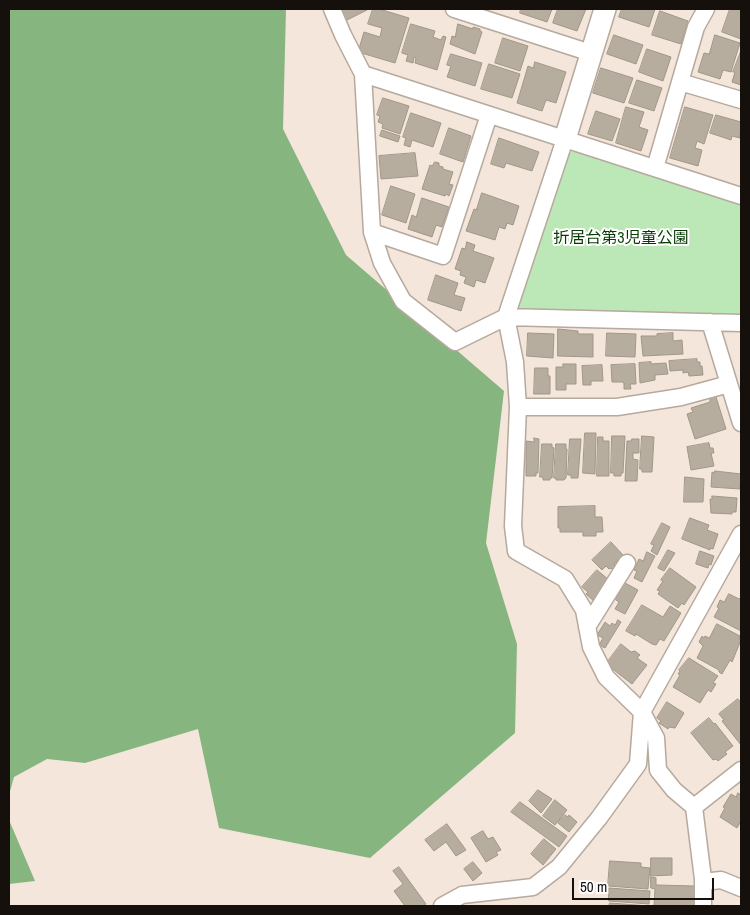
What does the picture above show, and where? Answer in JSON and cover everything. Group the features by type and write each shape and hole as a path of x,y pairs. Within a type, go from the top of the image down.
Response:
{"street":[{"path":"332,9 363,74 372,232 382,263 403,301 455,342 506,317 741,323"},
{"path":"454,9 591,53"},
{"path":"605,9 565,139 506,317 515,362 518,407 513,526 516,551 565,579 584,610 591,647 606,677 642,712 656,738 658,770 674,790 694,807 703,882 703,906"},
{"path":"655,168 696,27 706,9"},
{"path":"363,74 741,196"},
{"path":"680,82 741,100"},
{"path":"372,232 444,256 489,115"},
{"path":"710,322 741,423"},
{"path":"518,407 617,407 680,397 729,384"},
{"path":"442,906 462,895 532,887 559,867 599,818 638,764 642,712 741,534"},
{"path":"588,628 627,564"},
{"path":"694,807 741,770"},
{"path":"703,882 721,880 741,888"}],"green space":[{"path":"9,9 286,9 283,129 346,255 504,391 486,543 517,644 515,733 370,858 219,828 198,729 85,763 47,759 14,777 9,795"},
{"name":"折居台第3児童公園","path":"577,148 741,200 741,317 514,312 569,154"},
{"path":"9,820 35,881 9,884"}],"building":[{"path":"337,9 366,9 367,10 343,22"},
{"path":"373,9 409,18 395,63 358,52 364,32 380,37 382,28 368,24"},
{"path":"521,9 552,9 547,22 520,13"},
{"path":"558,9 586,9 577,31 553,23"},
{"path":"622,9 655,9 649,27 619,17"},
{"path":"730,9 741,9 741,39 722,32"},
{"path":"660,11 688,21 681,44 652,35"},
{"path":"411,24 435,31 433,37 441,40 443,36 446,37 437,70 415,63 416,58 414,57 413,63 406,61 408,55 402,53"},
{"path":"458,24 473,29 473,27 480,29 482,32 475,54 450,44 452,36 455,37"},
{"path":"614,35 643,45 636,64 607,54"},
{"path":"715,35 740,43 731,72 723,70 720,79 698,72 704,53 709,54"},
{"path":"503,38 528,46 520,71 495,63"},
{"path":"647,49 671,57 663,81 639,72"},
{"path":"741,51 741,85 732,82 735,72 733,72"},
{"path":"451,54 482,63 475,86 447,77 451,66 447,65"},
{"path":"535,62 566,72 556,103 546,100 542,111 517,103 528,66 533,68"},
{"path":"489,64 520,74 512,98 481,89"},
{"path":"601,68 633,78 624,103 593,93"},
{"path":"637,80 662,88 654,111 629,103"},
{"path":"383,98 409,106 400,134 382,128 383,124 378,122 380,116 377,115"},
{"path":"626,107 644,112 639,127 648,130 641,151 616,143"},
{"path":"685,107 713,115 704,144 697,141 695,148 702,150 698,166 670,158"},
{"path":"596,111 620,119 612,141 588,134"},
{"path":"411,113 441,123 433,147 412,140 410,147 404,145 406,138 403,137"},
{"path":"716,115 741,122 740,138 732,136 731,140 710,133"},
{"path":"449,128 471,136 463,162 440,154"},
{"path":"382,130 400,136 398,142 380,136"},
{"path":"499,138 539,152 532,171 506,163 504,168 491,164"},
{"path":"415,153 418,176 381,179 379,156"},
{"path":"435,162 439,163 439,166 443,167 443,169 453,172 449,184 453,185 449,196 422,189 430,165 432,166"},
{"path":"391,186 415,194 406,223 382,215"},
{"path":"482,193 519,206 513,225 507,223 505,229 499,227 495,240 466,231"},
{"path":"422,198 449,207 442,227 436,225 432,237 408,229 412,215 416,217"},
{"path":"467,242 475,245 473,251 494,258 485,283 476,280 474,287 464,283 466,277 460,275 461,271 455,269 462,248 465,249"},
{"path":"436,275 458,283 454,295 465,298 461,311 428,300"},
{"path":"558,329 578,331 578,334 593,334 593,357 558,356"},
{"path":"528,333 554,334 553,358 527,356"},
{"path":"607,333 636,334 635,357 606,356"},
{"path":"673,333 673,341 682,340 683,354 643,356 641,336"},
{"path":"697,359 697,362 700,362 700,366 702,366 703,375 689,376 688,372 683,373 683,370 670,371 669,361"},
{"path":"651,362 651,364 666,363 668,374 655,375 655,380 640,383 639,363"},
{"path":"563,364 576,364 576,384 566,384 566,390 556,390 556,367 563,367"},
{"path":"635,364 636,384 630,384 631,389 624,389 624,383 622,382 612,382 611,365"},
{"path":"602,365 603,381 591,381 591,385 583,385 582,366"},
{"path":"535,368 548,368 550,394 534,394"},
{"path":"716,397 726,429 695,439 687,414 693,412 691,408 710,402 710,399"},
{"path":"585,433 596,433 595,474 583,473"},
{"path":"612,436 625,436 623,473 621,473 621,476 614,476 614,473 611,473"},
{"path":"642,436 654,437 652,472 642,472 642,469 640,469"},
{"path":"598,437 603,437 603,441 609,441 609,476 597,476"},
{"path":"534,438 539,439 538,473 536,473 536,476 526,476 526,441 534,442"},
{"path":"570,439 581,439 578,478 571,478 571,475 568,475"},
{"path":"639,439 639,453 633,453 633,459 638,460 637,481 625,481 627,441"},
{"path":"709,443 710,448 713,448 714,453 711,453 714,466 691,470 687,447"},
{"path":"542,444 552,444 554,448 552,478 550,480 543,480 543,477 540,477"},
{"path":"556,444 566,444 566,478 564,480 556,480 554,478"},
{"path":"715,471 741,474 740,489 711,487 712,472 714,473"},
{"path":"685,477 704,479 703,502 684,502"},
{"path":"712,496 737,498 736,512 732,512 732,514 711,513 710,499 712,499"},
{"path":"595,506 595,517 602,517 603,532 596,532 596,536 583,536 583,532 560,532 560,528 558,528 558,507"},
{"path":"690,518 709,525 707,530 718,534 713,549 710,548 710,550 682,539"},
{"path":"662,523 670,527 657,555 651,551 654,545 651,544"},
{"path":"611,542 623,555 614,564 617,567 613,570 606,566 602,570 592,560"},
{"path":"668,550 675,553 664,571 658,568"},
{"path":"700,551 714,556 708,568 696,564"},
{"path":"647,552 655,556 642,582 634,578 637,571 634,570 639,559 643,561"},
{"path":"670,568 696,587 684,605 682,603 678,608 658,594 660,591 657,590 663,581 661,580"},
{"path":"597,570 609,580 599,592 603,595 596,603 586,594 588,592 582,587"},
{"path":"625,583 638,590 625,614 615,609 619,602 616,600"},
{"path":"729,594 739,599 741,597 741,631 714,617 719,608 717,607 720,600 724,602"},
{"path":"642,605 663,617 670,606 681,613 664,641 660,639 656,645 636,634 635,636 626,631"},
{"path":"618,620 621,622 605,648 599,645 603,638 597,635 605,622 610,626 612,623 615,625"},
{"path":"717,624 740,636 739,639 741,640 732,662 730,660 722,674 719,670 697,658 703,646 699,642 702,636 709,638"},
{"path":"621,644 631,652 635,651 640,655 637,658 647,665 632,684 606,664"},
{"path":"689,658 718,676 713,683 716,684 711,692 708,690 700,703 673,687 680,675 678,674 679,670"},
{"path":"738,699 741,703 741,745 722,721 724,720 719,714"},
{"path":"667,702 684,713 675,728 669,727 668,729 659,723 661,721 657,718"},
{"path":"709,718 733,746 718,761 716,759 713,760 691,733"},
{"path":"538,790 552,799 541,813 529,801"},
{"path":"738,793 741,795 741,821 737,828 720,817 725,808 723,807 731,794 736,797"},
{"path":"555,800 567,810 555,825 543,816"},
{"path":"520,802 567,836 559,847 511,812"},
{"path":"565,815 568,817 569,815 577,822 569,832 558,823"},
{"path":"447,824 466,850 456,856 446,842 434,851 425,840"},
{"path":"483,831 488,839 493,837 501,850 496,852 498,855 486,862 471,838"},
{"path":"544,839 556,849 543,865 531,854"},
{"path":"651,858 672,858 672,875 651,876"},
{"path":"610,861 641,863 641,867 650,868 648,889 608,886"},
{"path":"473,862 482,873 473,881 464,869"},
{"path":"399,867 426,904 423,906 405,906 394,891 403,884 393,871"},
{"path":"651,877 656,878 656,885 695,886 695,906 654,906 655,889 651,888"},
{"path":"609,888 650,891 649,904 609,901"},
{"path":"610,903 649,906 609,906"}]}
